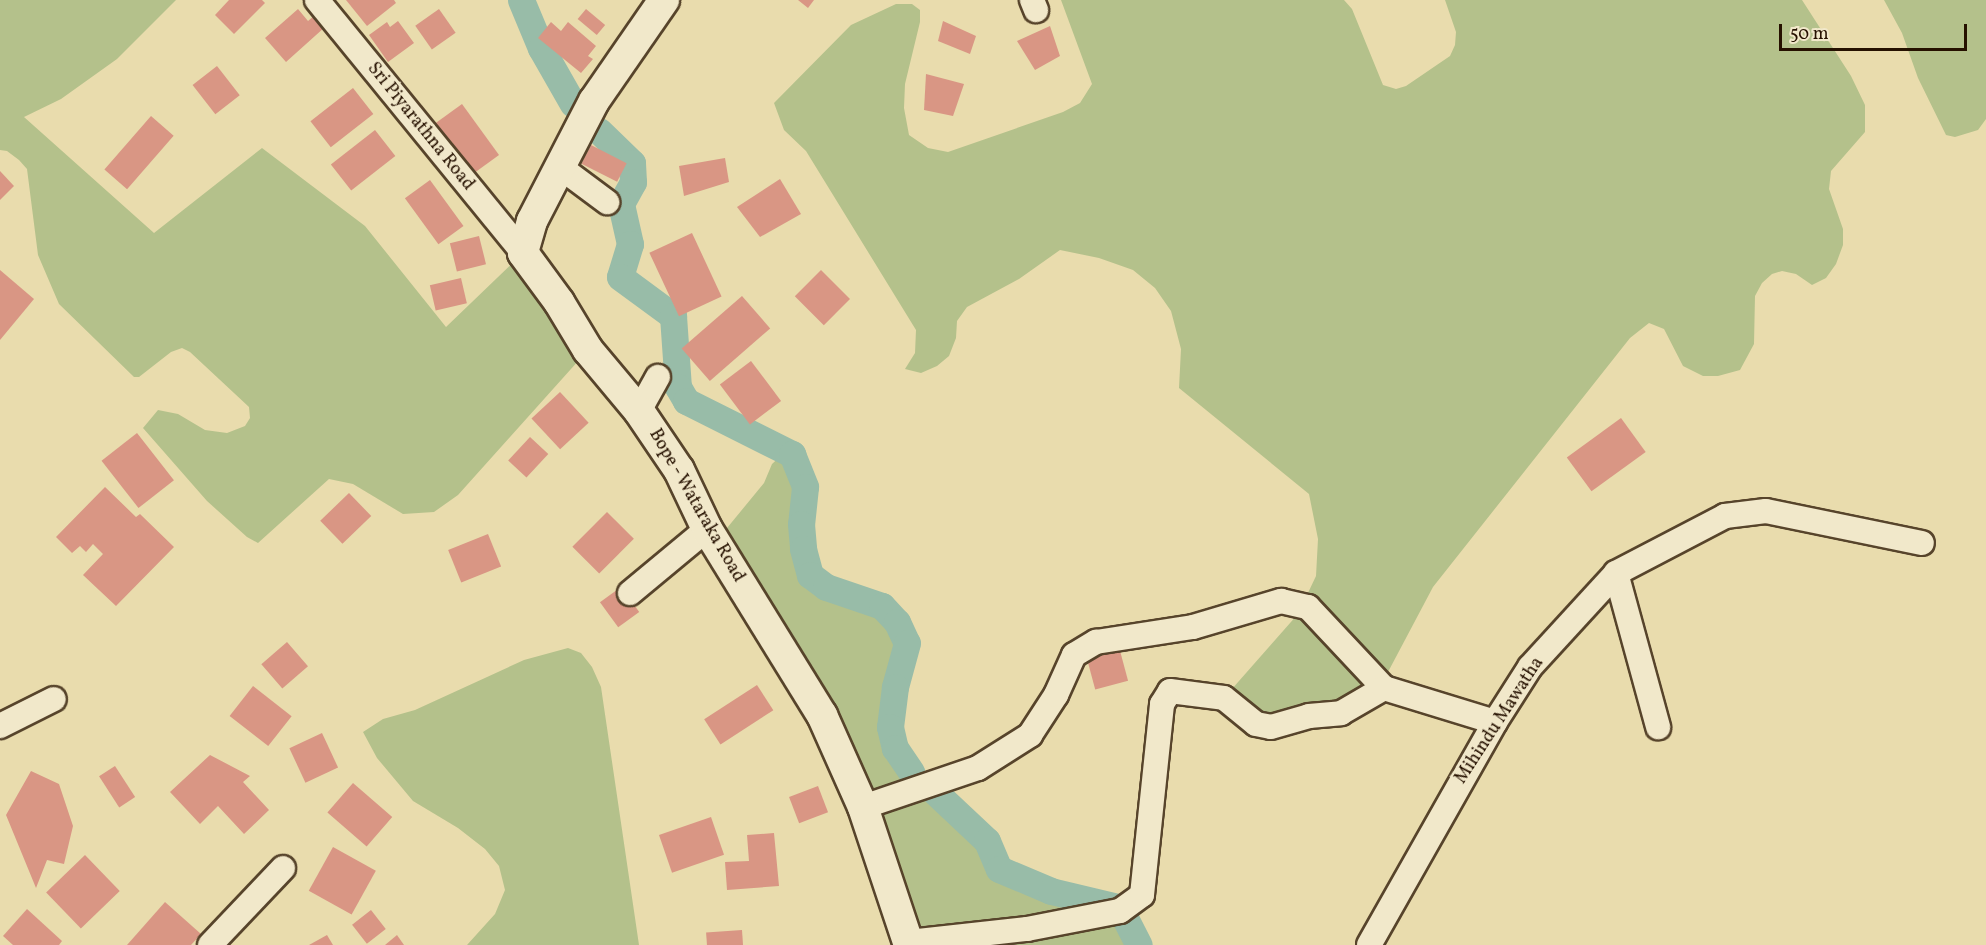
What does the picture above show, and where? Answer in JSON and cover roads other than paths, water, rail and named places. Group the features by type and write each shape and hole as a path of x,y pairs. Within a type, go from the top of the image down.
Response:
{"street":[{"name":"Sri Piyarathna Road","path":"317,0 524,253"},
{"path":"524,253 532,221 594,101 664,0"},
{"path":"560,166 607,202"},
{"name":"Bope - Wataraka Road","path":"524,253 559,302 588,350 639,411 679,470 707,529 822,715 863,807 909,944"},
{"path":"639,411 658,377"},
{"name":"Mihindu Mawatha","path":"1369,945 1494,722 1530,667 1616,573 1725,516 1766,511 1922,543"},
{"path":"630,593 707,529"},
{"path":"1616,573 1658,727"},
{"path":"863,807 978,768 1030,735 1056,695 1074,655 1096,642 1193,627 1281,601 1308,607 1384,688 1494,722"},
{"path":"909,944 1027,929 1120,911 1142,895 1162,704 1170,691 1224,698 1256,724 1271,727 1309,716 1341,713 1384,688"},
{"path":"0,726 54,699"},
{"path":"210,945 283,868"}],"waterway":[{"path":"521,0 541,48 573,104"},
{"path":"599,131 632,163 633,182 621,204 630,244 620,277 673,316 678,387 686,401 792,454 805,487 801,524 803,549 810,575 826,587 882,606 897,622 907,643 895,687 890,727 895,748 911,772"},
{"path":"935,792 987,841 999,869 1051,891 1117,907"},
{"path":"1126,920 1139,945"}]}
